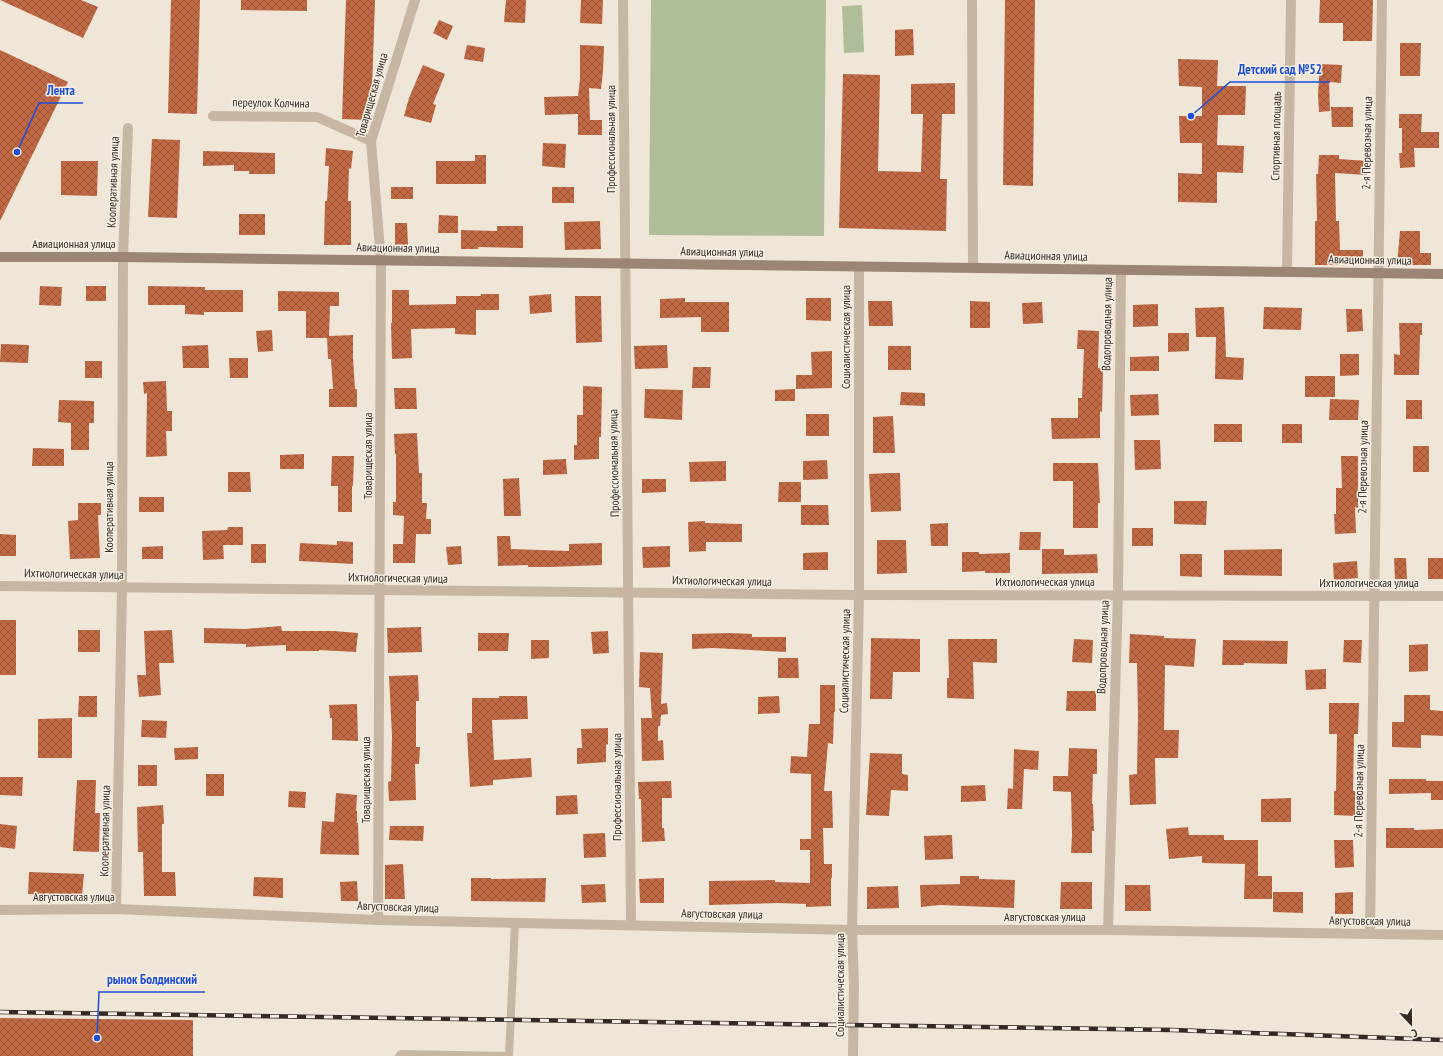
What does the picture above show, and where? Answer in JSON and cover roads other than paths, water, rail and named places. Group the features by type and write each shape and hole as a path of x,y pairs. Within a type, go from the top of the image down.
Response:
{"main road":[{"name":"Авиационная улица","path":"0,257 123,257 1443,274"}],"street":[{"name":"Товарищеская улица","path":"378,920 381,261 371,141 415,0"},
{"name":"Профессиональная улица","path":"623,0 631,925"},
{"path":"972,0 973,268"},
{"name":"Спортивная площадь","path":"1287,272 1291,0"},
{"name":"2-я Перевозная улица","path":"1370,934 1382,0"},
{"name":"переулок Колчина","path":"213,116 317,117 371,141"},
{"name":"Кооперативная улица","path":"116,909 122,588 123,257 128,128"},
{"name":"Социалистическая улица","path":"853,1056 854,984 852,930 859,596 859,267"},
{"name":"Водопроводная улица","path":"1108,930 1118,596 1121,270"},
{"name":"Ихтиологическая улица","path":"0,586 859,596 1443,596"},
{"name":"Августовская улица","path":"0,910 116,909 378,920 852,930 1108,930 1443,935"}],"lane":[{"path":"399,1056 401,1054 509,1056 515,923"}],"railway":[{"path":"0,1012 1173,1030 1443,1040"}],"place":[{"name":"Детский сад №52","path":"1191,116"},
{"name":"Лента","path":"17,152"},
{"name":"рынок Болдинский","path":"97,1038"}]}
